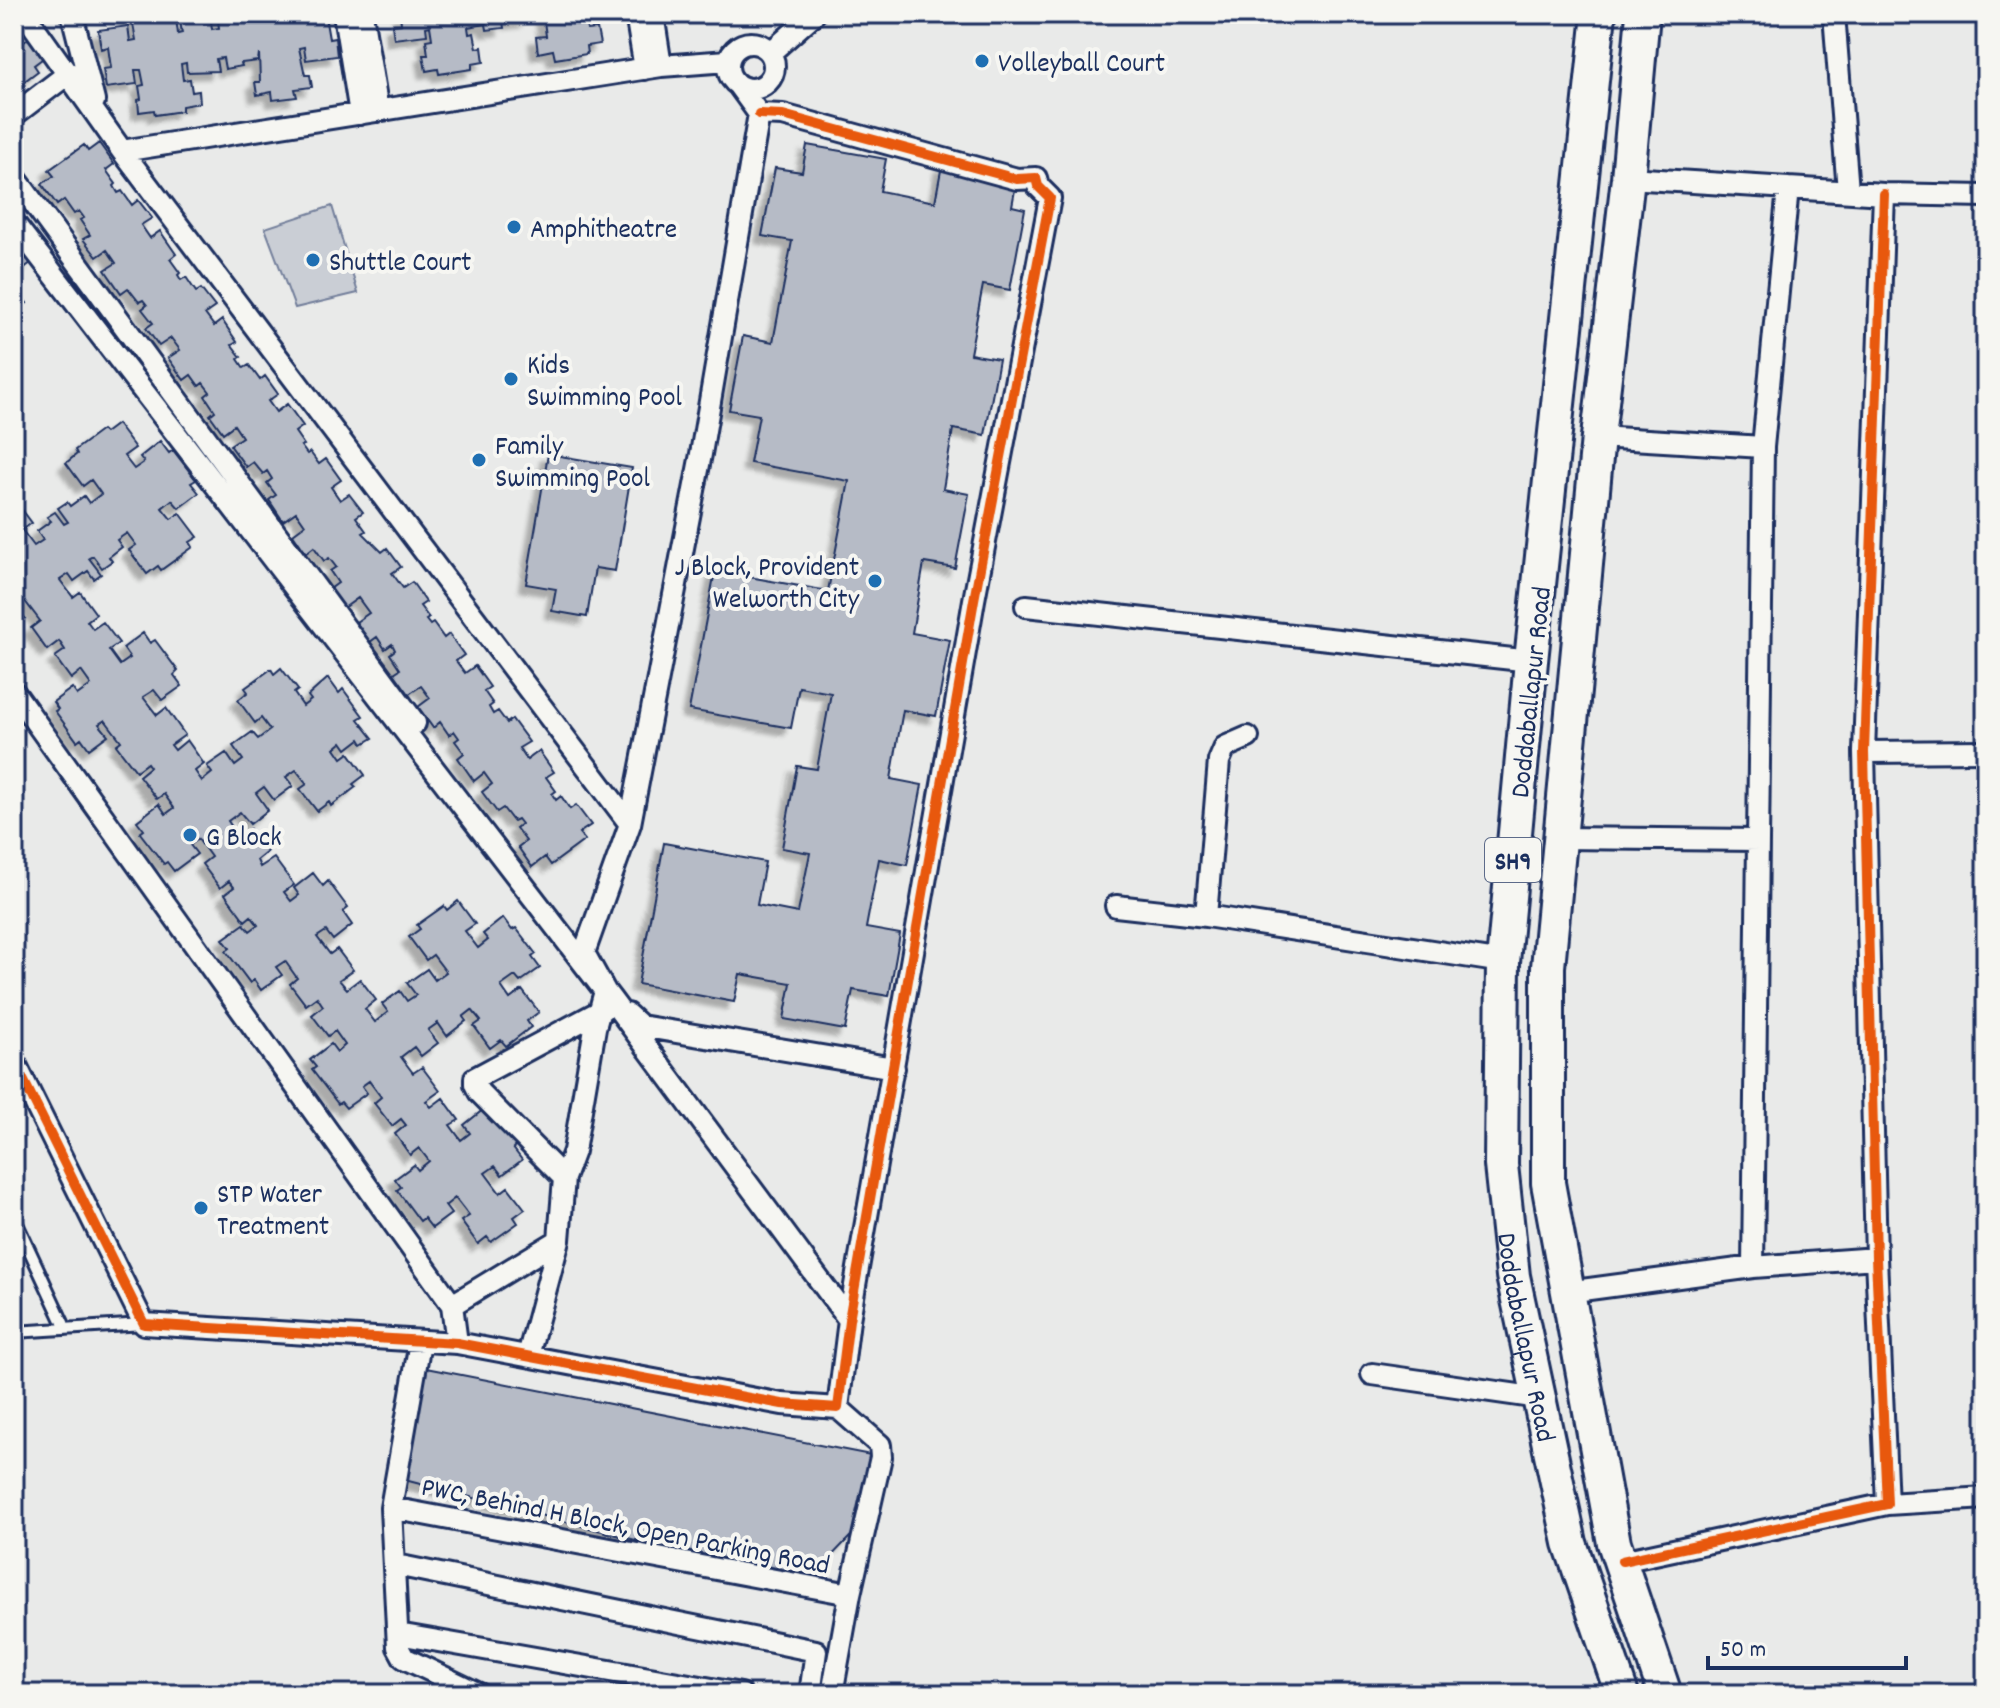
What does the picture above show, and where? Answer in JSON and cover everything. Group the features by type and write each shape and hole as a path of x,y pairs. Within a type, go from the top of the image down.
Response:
{"main road":[{"name":"Doddaballapur Road","path":"1599,14 1531,661 1503,962 1501,1165 1513,1276 1570,1543 1622,1694"},
{"name":"Doddaballapur Road","path":"1643,14 1628,178 1598,437 1548,967 1548,1183 1614,1543 1665,1694"}],"street":[{"path":"25,14 122,151 630,824"},
{"path":"72,14 98,117"},
{"path":"344,14 369,112"},
{"path":"362,14 369,112"},
{"path":"636,14 653,68"},
{"path":"653,14 653,68"},
{"path":"770,53 814,14"},
{"path":"1834,14 1848,191"},
{"path":"584,953 630,824 701,454 759,114 738,85 728,70 728,61 731,53 746,43 755,43 770,53 774,70 764,85 746,89 738,85"},
{"path":"122,151 653,68 728,61"},
{"path":"14,115 69,73"},
{"path":"759,114 783,115 1017,179 1036,178 1038,186 1050,198 974,600 849,1320 838,1408"},
{"path":"14,176 584,953 606,1000 640,1026 894,1068"},
{"path":"1628,178 1884,194 1986,196"},
{"path":"1753,1267 1763,447 1788,188"},
{"path":"1884,194 1864,752 1876,1258 1887,1504"},
{"path":"14,223 849,1320"},
{"path":"1598,437 1763,447"},
{"path":"1026,606 1531,661"},
{"path":"14,692 452,1305 457,1343"},
{"path":"1206,916 1219,761 1225,747 1248,737"},
{"path":"1864,752 1986,751"},
{"path":"1560,838 1758,840"},
{"path":"1116,906 1206,916 1503,962"},
{"path":"528,1356 559,1240 564,1178 574,1151 595,1028 606,1000"},
{"path":"564,1178 479,1092 475,1078 606,1000"},
{"path":"16,1074 144,1324 457,1343 782,1404 838,1408 880,1445 881,1457 850,1594 832,1694"},
{"path":"452,1305 559,1240"},
{"path":"1567,1292 1753,1267 1876,1258"},
{"path":"420,1342 391,1508 398,1647 404,1658 479,1694"},
{"path":"1372,1374 1539,1398"},
{"path":"1622,1561 1887,1504 1986,1498"},
{"name":"PWC, Behind H Block, Open Parking Road","path":"391,1508 850,1594"},
{"path":"396,1565 816,1651 810,1694"},
{"path":"398,1634 741,1694"}],"lane":[{"path":"14,1217 66,1329"},
{"path":"14,1332 144,1324"}],"shaded area":[{"name":"Shuttle Court","path":"332,206 358,293 295,308 265,228"}],"building":[{"path":"128,14 180,14 181,17 176,18 178,34 182,33 180,21 193,19 192,14 210,14 212,29 219,28 217,14 252,14 253,24 253,14 294,14 294,18 302,17 301,14 332,14 325,16 329,39 335,38 337,56 306,60 304,47 299,48 305,75 310,75 312,87 295,89 297,97 273,100 272,92 257,95 255,82 260,82 259,53 258,61 225,69 223,58 216,59 218,71 187,72 186,63 181,64 183,80 190,79 192,92 199,91 200,103 182,106 182,111 155,115 154,110 139,112 139,86 144,85 141,70 135,70 137,84 106,88 103,69 111,68 108,47 101,49 98,30 128,26 130,41 136,40"},
{"path":"400,14 502,14 504,28 487,30 486,24 468,27 469,34 474,33 477,48 482,47 484,62 472,64 472,69 439,74 438,69 426,71 423,55 428,55 426,40 432,39 430,26 426,27 427,35 394,39 392,25 401,24"},
{"path":"509,14 534,14 527,15 527,20 510,22"},
{"path":"543,14 584,14 587,30 597,29 600,44 586,46 587,54 555,59 553,50 538,53 536,37 546,36"},
{"path":"14,29 24,42 31,36 46,56 34,65 38,71 14,89"},
{"path":"99,143 114,164 106,170 118,193 122,191 132,205 138,200 152,218 141,225 150,238 160,231 176,254 170,259 181,280 186,277 196,292 201,289 215,307 205,314 214,326 222,320 237,342 232,345 241,357 238,359 244,368 249,365 260,380 265,376 278,394 268,401 276,412 287,404 303,426 295,432 304,445 301,446 319,464 326,459 341,480 331,487 340,500 349,494 363,512 356,517 366,531 363,533 382,552 387,548 401,567 392,573 403,588 412,582 426,602 420,606 429,618 426,620 430,625 433,623 444,638 449,634 464,655 456,661 465,673 475,666 490,687 484,691 493,704 489,707 493,714 498,711 507,723 512,719 529,742 519,748 527,760 539,751 554,772 546,777 556,791 552,794 556,800 561,796 570,809 576,805 591,825 579,833 585,840 551,865 545,857 532,867 518,847 526,841 516,828 521,824 517,819 513,821 503,808 497,812 482,792 492,784 484,773 474,781 458,758 464,753 455,741 459,738 454,731 449,735 440,722 433,728 418,707 430,698 421,686 409,694 394,673 400,669 390,654 395,650 392,644 385,649 377,637 370,642 356,622 369,613 358,598 344,608 330,589 338,583 330,571 336,567 329,558 324,561 314,547 306,553 293,534 305,525 296,512 283,521 269,500 276,495 267,483 272,479 267,471 263,474 253,462 246,467 230,445 242,437 234,425 223,433 210,415 215,411 205,396 210,392 203,383 199,386 191,375 184,380 168,358 180,350 171,338 159,346 146,328 153,323 142,309 147,305 143,300 139,302 128,288 121,293 105,270 116,263 107,250 97,257 83,239 90,235 80,220 84,218 79,211 74,214 64,200 57,205 42,184 54,176 49,170 84,145 88,151"},
{"name":"J Block, Provident Welworth City","path":"807,145 886,159 880,191 935,202 942,165 1017,179 1012,206 1025,209 1010,290 983,285 970,354 999,359 985,435 953,429 943,489 969,494 955,568 924,563 912,633 950,640 936,716 903,710 891,779 922,785 907,865 879,859 866,928 900,934 889,996 853,990 845,1030 784,1019 791,983 740,974 734,1002 638,984 664,843 765,862 757,905 798,913 810,853 782,848 797,766 817,769 831,693 799,687 791,728 689,710 715,571 828,591 849,481 750,463 759,415 729,410 743,336 773,342 792,241 762,236 775,168 802,172"},
{"path":"14,233 22,242 18,245 32,262 23,269 20,266 14,270"},
{"path":"14,287 27,303 14,314"},
{"name":"G Block","path":"117,424 135,448 124,456 134,469 144,462 140,457 160,441 169,453 173,450 196,480 191,483 199,493 179,508 172,500 162,508 171,519 180,513 198,537 190,542 193,547 161,570 158,566 147,574 129,550 136,545 127,533 117,540 122,547 109,557 112,561 102,568 93,556 89,558 101,574 94,579 88,571 74,581 69,574 60,580 73,597 80,592 96,614 87,621 93,629 103,622 119,643 109,650 120,665 130,658 123,648 143,633 150,643 155,640 178,671 174,675 182,686 162,700 154,690 143,697 157,715 166,708 185,735 171,745 175,750 187,740 204,764 195,771 202,781 212,773 207,766 226,753 235,766 243,760 233,746 252,732 258,739 270,730 261,718 255,723 238,700 248,692 245,688 271,669 274,674 281,668 298,690 294,693 303,706 311,700 308,696 328,678 339,693 343,689 363,716 358,719 373,738 363,744 360,739 347,749 342,742 335,748 342,758 349,753 365,775 353,784 356,787 331,806 329,802 317,811 300,789 307,784 296,770 286,777 293,786 274,800 264,787 256,793 268,810 250,824 240,812 228,821 239,837 250,829 267,852 257,860 260,867 274,858 294,885 284,892 291,901 299,895 294,888 313,873 323,886 328,881 348,908 343,912 352,925 333,940 326,931 317,937 330,954 337,949 353,970 339,980 347,989 360,979 376,1000 365,1009 375,1022 388,1012 382,1004 400,991 407,1001 416,995 407,983 427,969 435,980 446,972 433,955 426,960 409,937 420,929 417,925 444,906 447,910 458,901 475,924 465,931 478,948 488,940 483,934 503,918 512,930 516,928 536,954 532,957 540,968 520,982 515,976 501,986 510,999 522,990 539,1012 527,1021 531,1027 506,1046 501,1040 490,1048 474,1026 481,1021 472,1010 463,1017 466,1021 447,1036 438,1023 428,1030 438,1043 421,1056 414,1047 401,1057 413,1073 422,1067 440,1091 426,1101 431,1107 443,1098 459,1120 450,1125 461,1140 470,1133 464,1125 484,1109 494,1122 498,1120 517,1144 513,1148 522,1160 502,1175 495,1166 485,1173 500,1193 508,1187 525,1209 514,1217 518,1223 491,1242 487,1237 478,1244 461,1221 469,1216 455,1198 445,1206 451,1214 432,1228 424,1218 420,1221 397,1190 401,1187 395,1179 414,1165 418,1170 429,1161 419,1148 410,1155 395,1134 406,1125 401,1119 392,1126 374,1103 381,1097 369,1081 362,1086 367,1093 346,1108 341,1102 338,1104 312,1070 316,1067 310,1060 331,1044 337,1052 345,1045 335,1031 328,1036 312,1015 323,1006 317,997 306,1005 290,984 297,978 285,961 276,967 282,975 261,990 254,980 250,983 226,951 230,948 223,939 244,924 250,931 258,925 251,916 245,921 225,894 234,887 229,881 220,888 202,864 211,857 198,839 190,845 197,854 174,871 167,862 164,864 140,833 144,830 137,821 159,804 166,814 174,808 164,794 157,799 139,776 150,767 147,763 136,771 116,745 121,741 105,720 99,724 108,735 89,749 81,738 77,741 55,711 58,709 53,702 72,688 77,695 91,685 81,671 71,679 55,657 65,650 59,641 47,650 31,628 40,621 24,600 16,606 25,618 14,626 14,504 17,503 32,523 22,530 34,546 43,540 37,531 51,521 47,517 55,512 64,524 68,522 58,508 67,502 70,506 84,496 89,503 101,494 91,480 83,486 66,463 77,454 75,450 102,430 105,433"},
{"path":"548,454 632,468 615,571 595,568 587,617 552,611 556,589 526,584"},
{"path":"426,1368 881,1457 867,1519 805,1584 397,1478"}],"cycle path":[{"path":"14,1061 144,1324 457,1343 782,1404 838,1408 849,1320 974,600 1050,198 1038,186 1036,178 1017,179 783,115 759,114"},
{"path":"1622,1561 1887,1504 1876,1258 1864,752 1884,194"}],"place":[{"name":"Volleyball Court","path":"982,61"},
{"name":"Amphitheatre","path":"514,227"},
{"name":"Shuttle Court","path":"313,260"},
{"name":"Kids Swimming Pool","path":"511,379"},
{"name":"Family Swimming Pool","path":"479,460"},
{"name":"J Block, Provident Welworth City","path":"875,581"},
{"name":"G Block","path":"190,835"},
{"name":"STP Water Treatment","path":"201,1208"}]}
